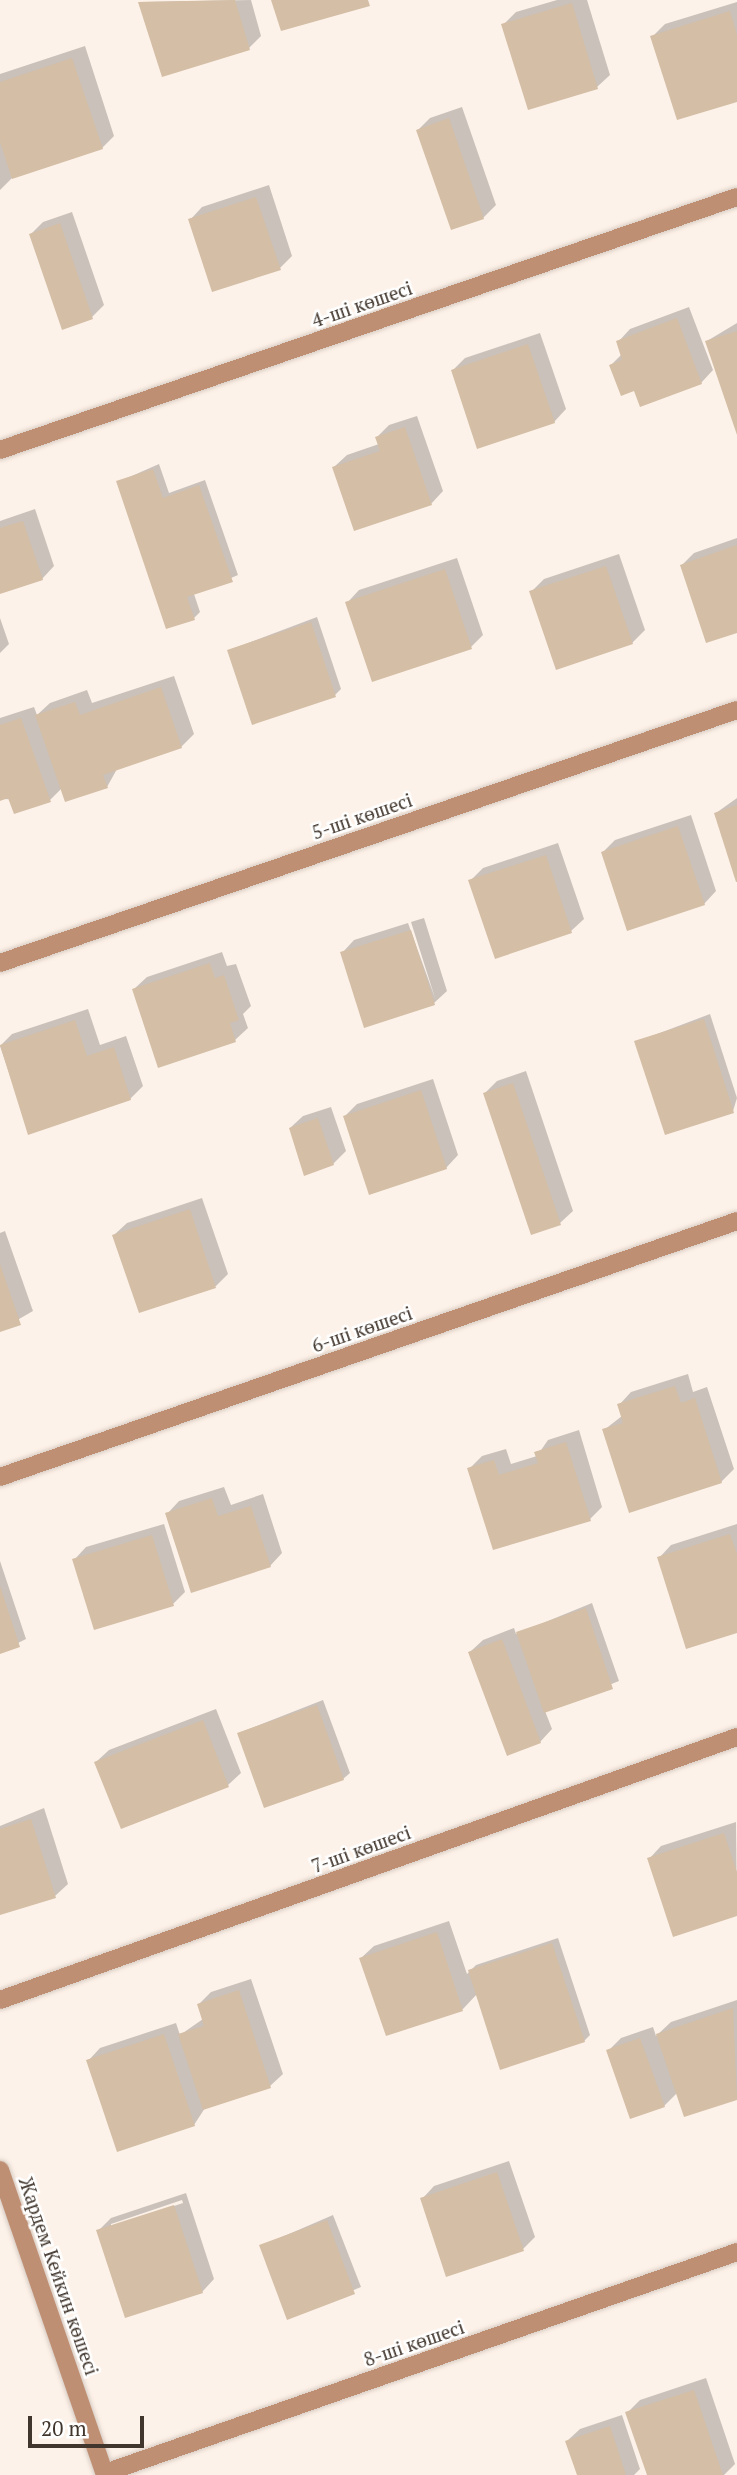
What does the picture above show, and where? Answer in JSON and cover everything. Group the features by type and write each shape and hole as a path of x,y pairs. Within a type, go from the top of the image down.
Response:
{"street":[{"name":"4-ші көшесі","path":"0,450 737,197"},
{"name":"5-ші көшесі","path":"0,963 737,710"},
{"name":"6-ші көшесі","path":"0,1477 737,1221"},
{"name":"7-ші көшесі","path":"0,2000 737,1737"},
{"name":"Жардем Кейкин көшесі","path":"0,2170 105,2474"},
{"name":"8-ші көшесі","path":"105,2474 737,2252"}],"building":[{"path":"235,0 250,50 162,77 138,2"},
{"path":"271,0 368,0 370,6 281,31"},
{"path":"572,3 598,89 528,110 501,24"},
{"path":"730,11 737,35 737,102 677,120 650,36"},
{"path":"72,58 103,149 12,179 0,142 0,82"},
{"path":"449,118 484,219 451,230 416,130"},
{"path":"256,197 281,270 212,292 188,219"},
{"path":"60,223 93,319 62,330 29,234"},
{"path":"677,318 702,384 640,407 634,391 621,396 609,365 622,360 616,341"},
{"path":"737,331 737,435 705,341"},
{"path":"528,344 555,423 477,449 451,370"},
{"path":"405,427 432,505 354,531 332,467 380,451 375,437"},
{"path":"153,469 163,498 199,485 233,582 187,597 195,620 166,629 116,481"},
{"path":"23,521 43,580 0,594 0,528"},
{"path":"737,545 737,633 706,643 680,565"},
{"path":"606,566 633,644 556,670 529,591"},
{"path":"445,569 472,649 372,682 345,602"},
{"path":"311,622 336,697 252,725 227,650"},
{"path":"161,687 182,748 103,775 108,788 65,802 35,715 75,702 80,715"},
{"path":"21,718 51,802 14,814 8,798 0,801 0,725"},
{"path":"737,805 737,882 736,882 714,813"},
{"path":"678,826 705,905 627,931 601,852"},
{"path":"546,855 572,933 495,959 468,880"},
{"path":"411,930 435,1005 364,1028 340,952"},
{"path":"210,963 215,978 224,975 239,1020 230,1023 236,1042 158,1068 132,989"},
{"path":"704,1019 734,1113 665,1135 634,1041"},
{"path":"75,1020 87,1056 114,1047 131,1100 28,1135 0,1045"},
{"path":"513,1083 561,1225 531,1235 483,1093"},
{"path":"421,1090 447,1169 369,1195 343,1116"},
{"path":"318,1118 334,1165 304,1176 289,1128"},
{"path":"190,1209 216,1288 139,1313 112,1235"},
{"path":"0,1264 21,1325 0,1332"},
{"path":"675,1386 681,1403 695,1398 722,1483 629,1513 602,1429 623,1423 617,1404"},
{"path":"566,1442 591,1521 493,1550 467,1468 494,1460 499,1475 538,1463 534,1452"},
{"path":"212,1498 218,1516 251,1506 271,1567 191,1593 165,1513"},
{"path":"730,1534 737,1554 737,1633 686,1649 657,1557"},
{"path":"152,1535 174,1606 94,1630 72,1559"},
{"path":"0,1586 20,1647 0,1654"},
{"path":"586,1608 613,1689 544,1713 516,1632"},
{"path":"502,1639 541,1743 507,1756 468,1652"},
{"path":"317,1705 344,1780 264,1808 237,1733"},
{"path":"203,1720 229,1787 121,1829 94,1762"},
{"path":"31,1819 56,1898 0,1915 0,1829"},
{"path":"724,1833 737,1872 737,1916 673,1937 647,1858"},
{"path":"437,1932 463,2011 386,2036 359,1958"},
{"path":"552,1943 585,2042 500,2070 468,1970"},
{"path":"239,1990 271,2088 203,2110 178,2034 204,2026 197,2004"},
{"path":"733,2008 737,2100 684,2117 656,2034"},
{"path":"164,2034 195,2126 117,2152 86,2060"},
{"path":"640,2038 665,2107 630,2119 606,2050"},
{"path":"497,2172 524,2251 446,2277 420,2198"},
{"path":"174,2205 203,2293 125,2318 96,2230"},
{"path":"327,2220 355,2294 287,2320 259,2245"},
{"path":"694,2390 723,2475 647,2475 625,2412"},
{"path":"610,2426 626,2475 577,2475 565,2441"}]}
